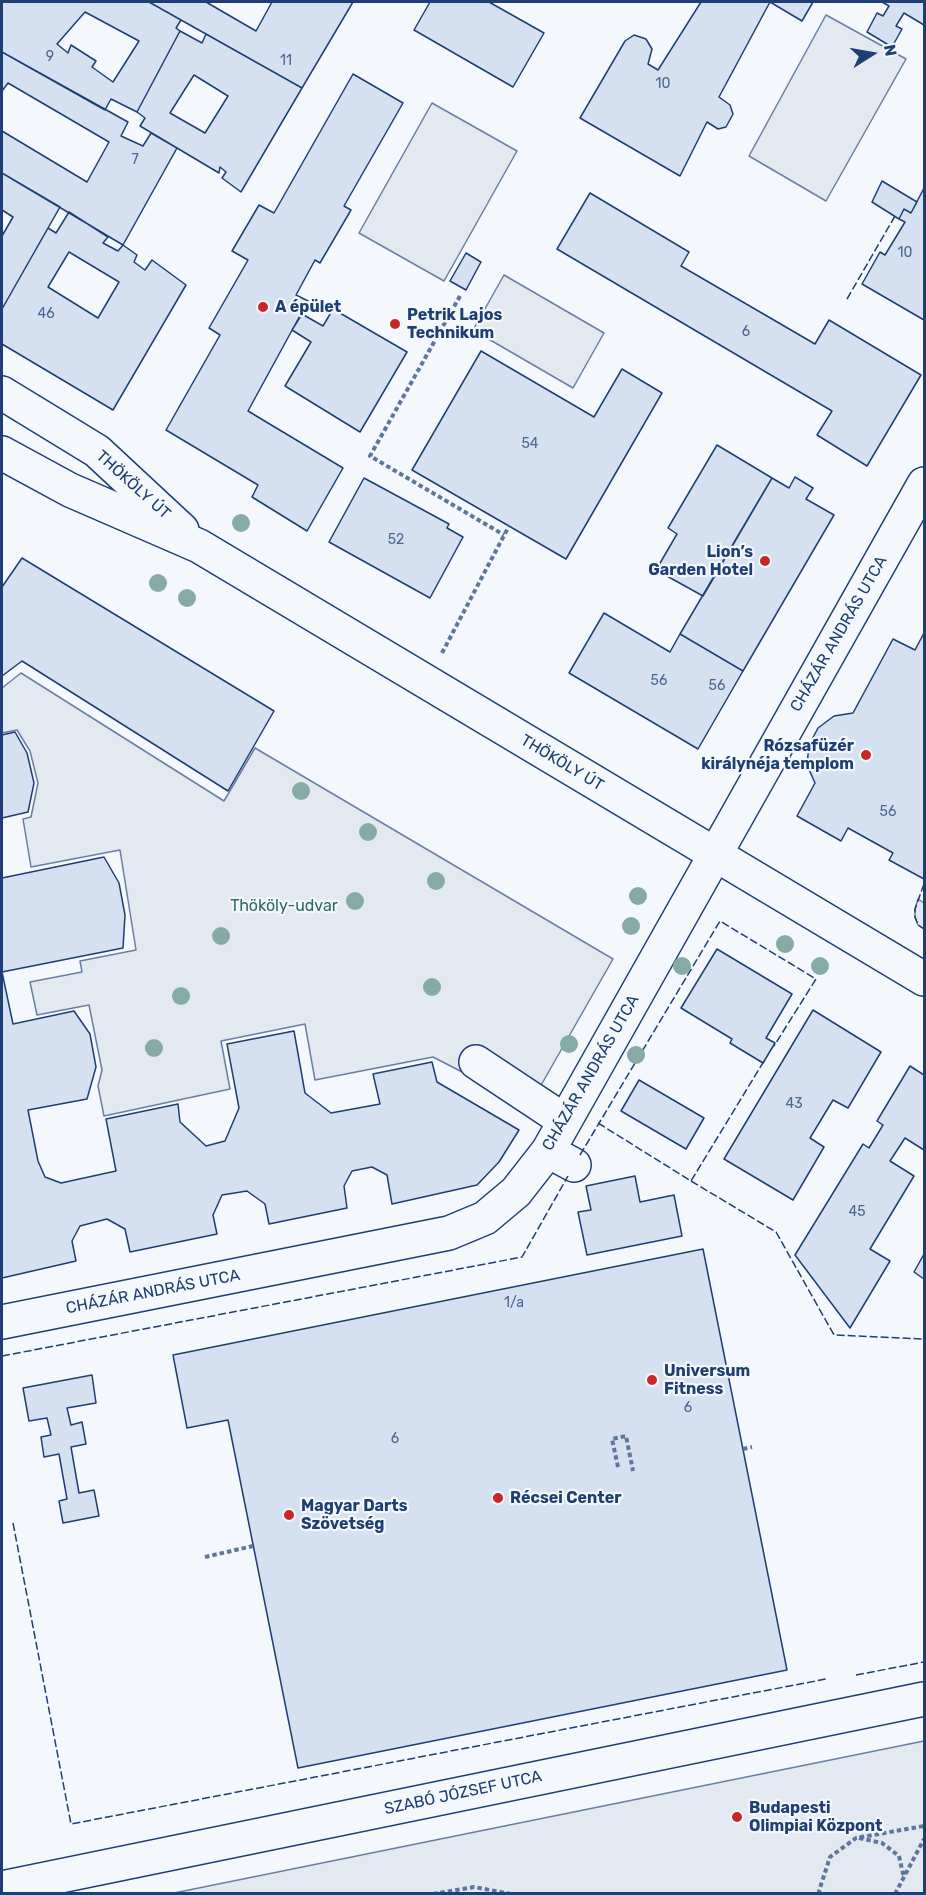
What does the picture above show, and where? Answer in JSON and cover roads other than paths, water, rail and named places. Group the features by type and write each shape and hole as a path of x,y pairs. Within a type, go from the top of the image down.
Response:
{"street":[{"name":"THÖKÖLY ÚT","path":"2,393 97,451 199,546"},
{"name":"THÖKÖLY ÚT","path":"2,453 70,490 199,546 924,979"},
{"name":"CHÁZÁR ANDRÁS UTCA","path":"2,1322 450,1233 485,1218 516,1191 561,1158 565,1121 924,484"},
{"path":"476,1062 565,1121"},
{"name":"SZABÓ JÓZSEF UTCA","path":"2,1888 924,1699"}],"place":[{"name":"A épület","path":"263,307"},
{"name":"Petrik Lajos Technikum","path":"395,324"},
{"name":"Lion’s Garden Hotel","path":"765,561"},
{"name":"Rózsafüzér királynéja templom","path":"866,755"},
{"name":"Universum Fitness","path":"652,1380"},
{"name":"Récsei Center","path":"498,1498"},
{"name":"Magyar Darts Szövetség","path":"289,1515"},
{"name":"Budapesti Olimpiai Központ","path":"737,1817"}],"park label":[{"name":"Thököly-udvar","path":"284,906"}]}
